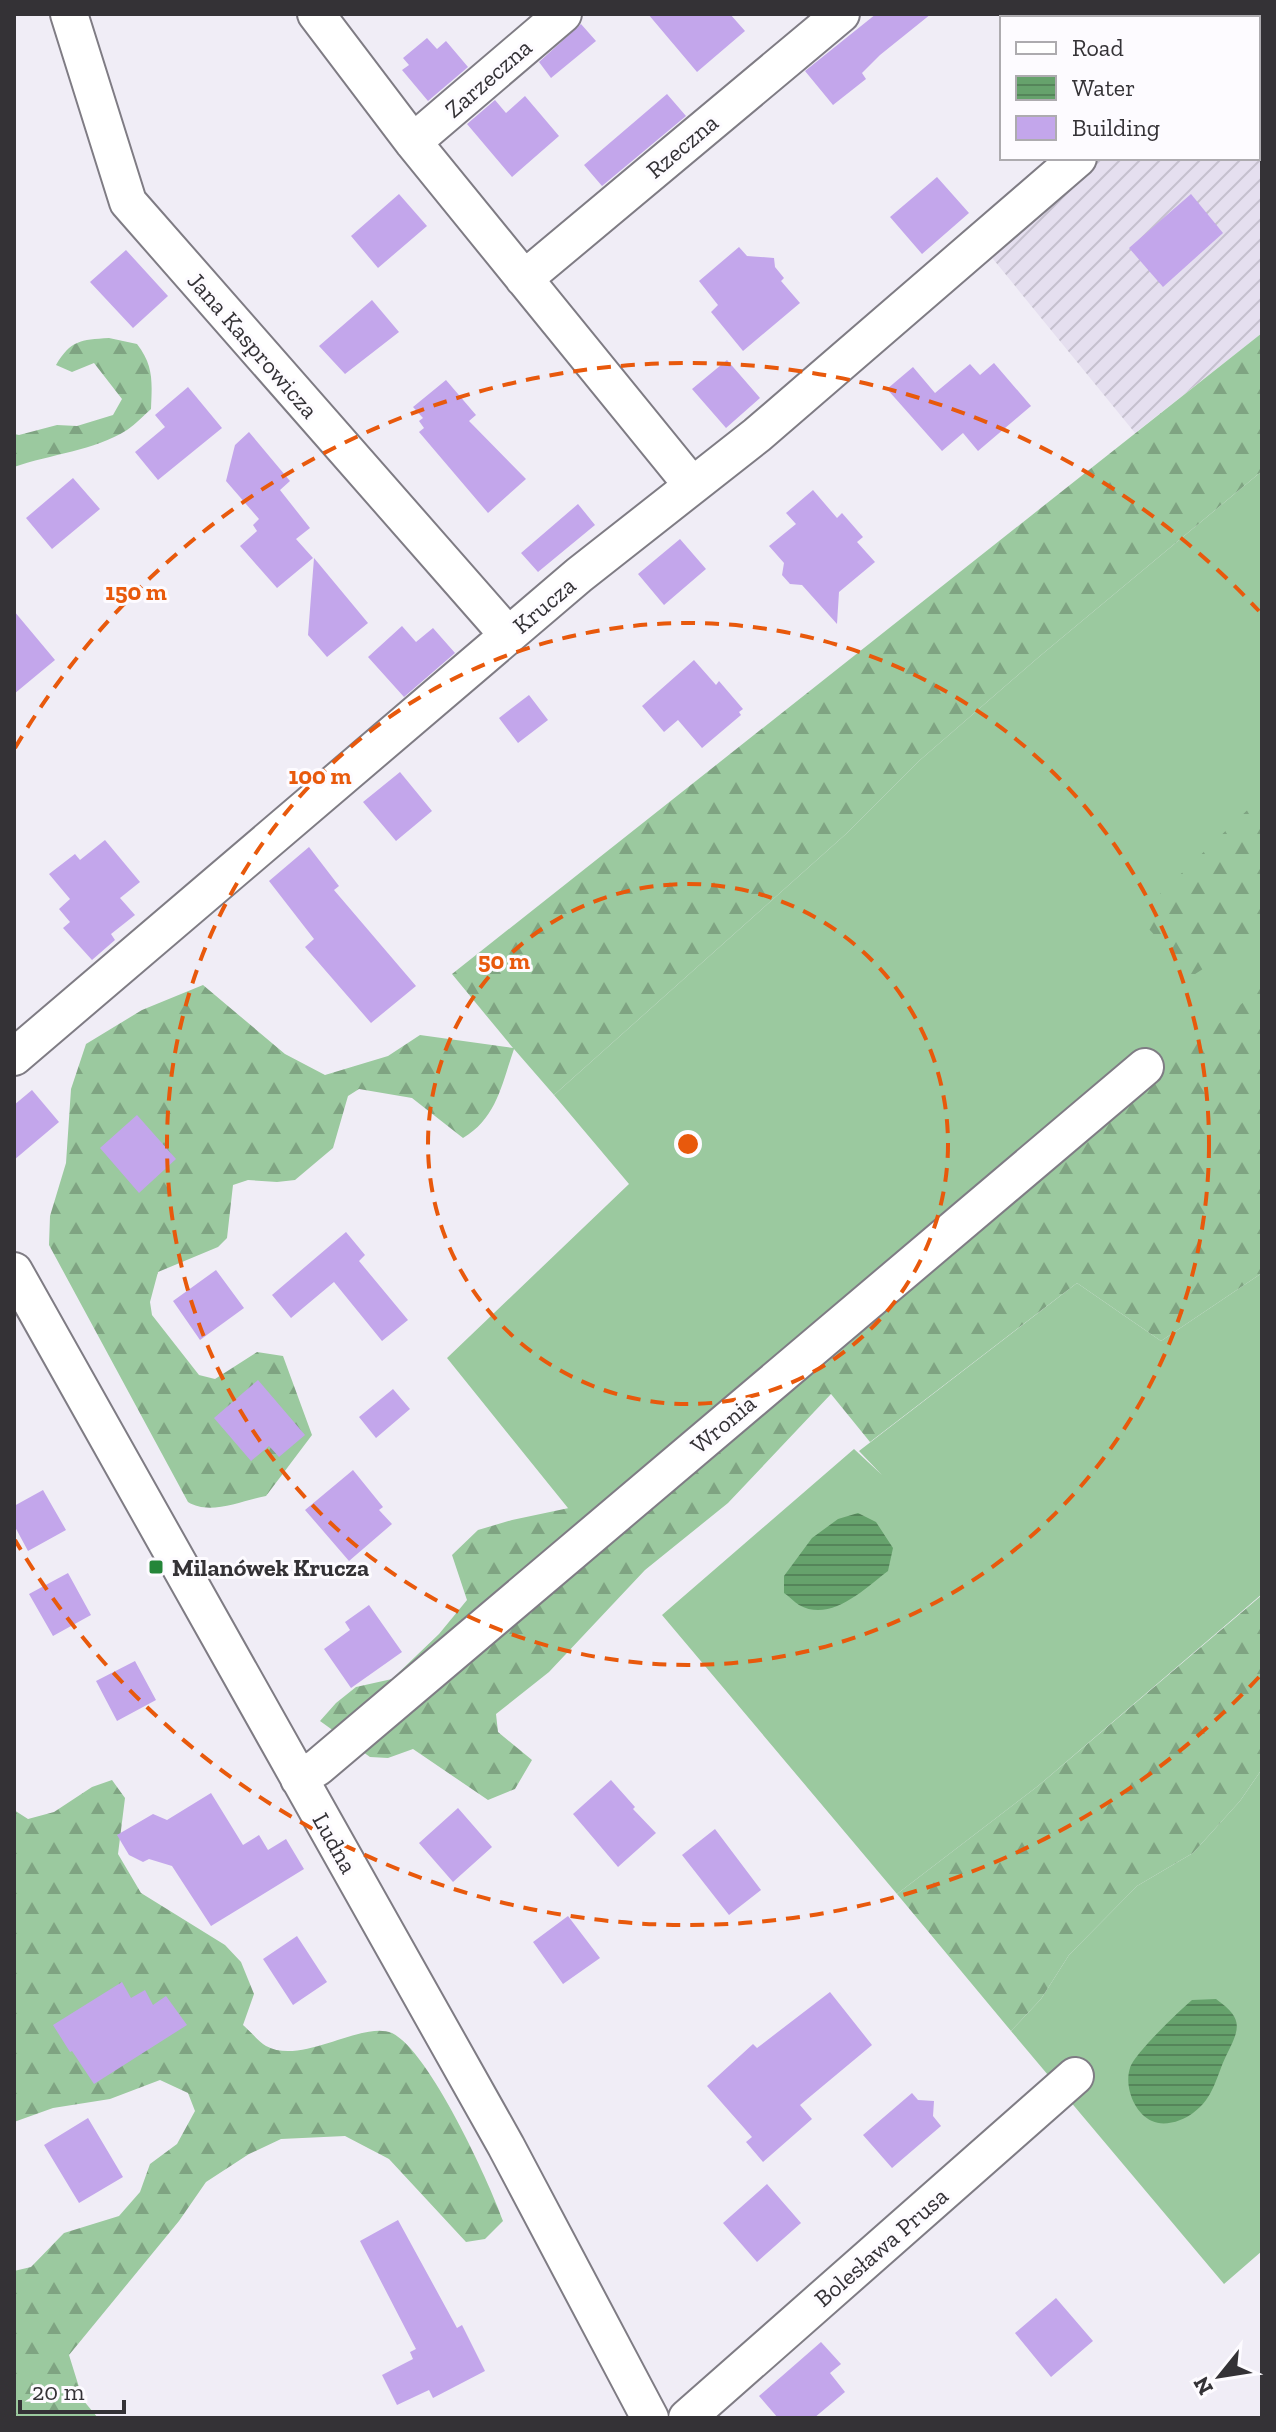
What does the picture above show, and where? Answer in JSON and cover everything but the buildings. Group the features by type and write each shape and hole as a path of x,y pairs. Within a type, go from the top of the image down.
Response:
{"street":[{"name":"Jana Kasprowicza","path":"69,14 128,202 508,635"},
{"path":"316,14 413,142 692,485"},
{"name":"Zarzeczna","path":"413,142 563,14"},
{"name":"Rzeczna","path":"524,279 841,14"},
{"name":"Krucza","path":"14,1057 579,575 757,435 1076,160"},
{"name":"Wronia","path":"299,1779 330,1757 1145,1067"},
{"name":"Ludna","path":"14,1271 506,2146 650,2418"},
{"name":"Bolesława Prusa","path":"687,2418 1075,2076"}],"shaded area":[{"path":"1262,14 1262,333 1135,433 980,243 1076,160 1260,160 1260,16 1243,16"}],"green space":[{"path":"1262,333 1262,471 919,761 847,833 554,1095 514,1049 491,1110 463,1138 412,1098 359,1089 348,1096 333,1148 295,1180 248,1180 233,1185 227,1238 218,1247 158,1272 150,1302 152,1315 199,1375 215,1379 257,1352 283,1356 312,1435 266,1496 206,1508 188,1502 49,1245 50,1216 66,1163 71,1089 86,1044 142,1010 203,985 285,1054 325,1075 388,1056 420,1035 513,1048 452,974"},
{"path":"109,338 137,344 143,352 151,375 151,409 130,428 114,437 86,448 14,467 14,434 57,425 77,426 113,415 122,399 94,363 72,372 56,365 77,343"},
{"path":"1262,471 1262,988 815,1373 801,1376 601,1549 447,1358 629,1184 554,1095 847,833 919,761"},
{"path":"1262,796 1262,931 1192,976 1137,916"},
{"path":"1262,986 1262,1273 1161,1341 1077,1283 870,1442 831,1394 728,1503 645,1570 549,1672 496,1714 498,1732 532,1760 515,1789 488,1800 413,1749 388,1758 370,1757 320,1721 356,1687 392,1679 439,1634 467,1600 452,1555 478,1530 602,1501 667,1445 815,1373"},
{"path":"1262,1273 1262,1594 1038,1786 897,1894 662,1615 854,1449 882,1475 859,1451 1077,1283 1161,1341"},
{"path":"1262,1595 1262,1769 1240,1801 1193,1853 1137,1886 1069,1955 1041,1999 1011,2031 897,1894 1038,1786"},
{"path":"1262,1769 1262,2251 1224,2284 1011,2031 1041,1999 1069,1955 1137,1886 1193,1853 1240,1801"},
{"path":"112,1780 125,1798 118,1854 141,1893 225,1945 241,1962 254,1994 243,2025 266,2046 281,2051 297,2051 365,2032 392,2033 423,2064 440,2090 485,2177 503,2221 485,2239 466,2242 389,2159 345,2136 281,2139 249,2154 206,2182 179,2221 69,2355 83,2400 98,2418 14,2418 14,2271 31,2267 64,2233 119,2216 140,2192 150,2164 177,2144 195,2111 188,2093 160,2080 110,2099 53,2108 14,2122 14,1810 28,1819 54,1812 92,1787"}],"water":[{"path":"858,1513 876,1522 893,1548 888,1571 835,1607 823,1610 799,1605 784,1593 784,1576 812,1538 838,1519"},
{"path":"1216,1999 1231,2012 1237,2024 1210,2094 1200,2107 1184,2118 1168,2123 1152,2121 1140,2112 1132,2098 1128,2075 1133,2062 1192,2000"}],"place":[{"name":"Milanówek Krucza","path":"156,1567"}]}
